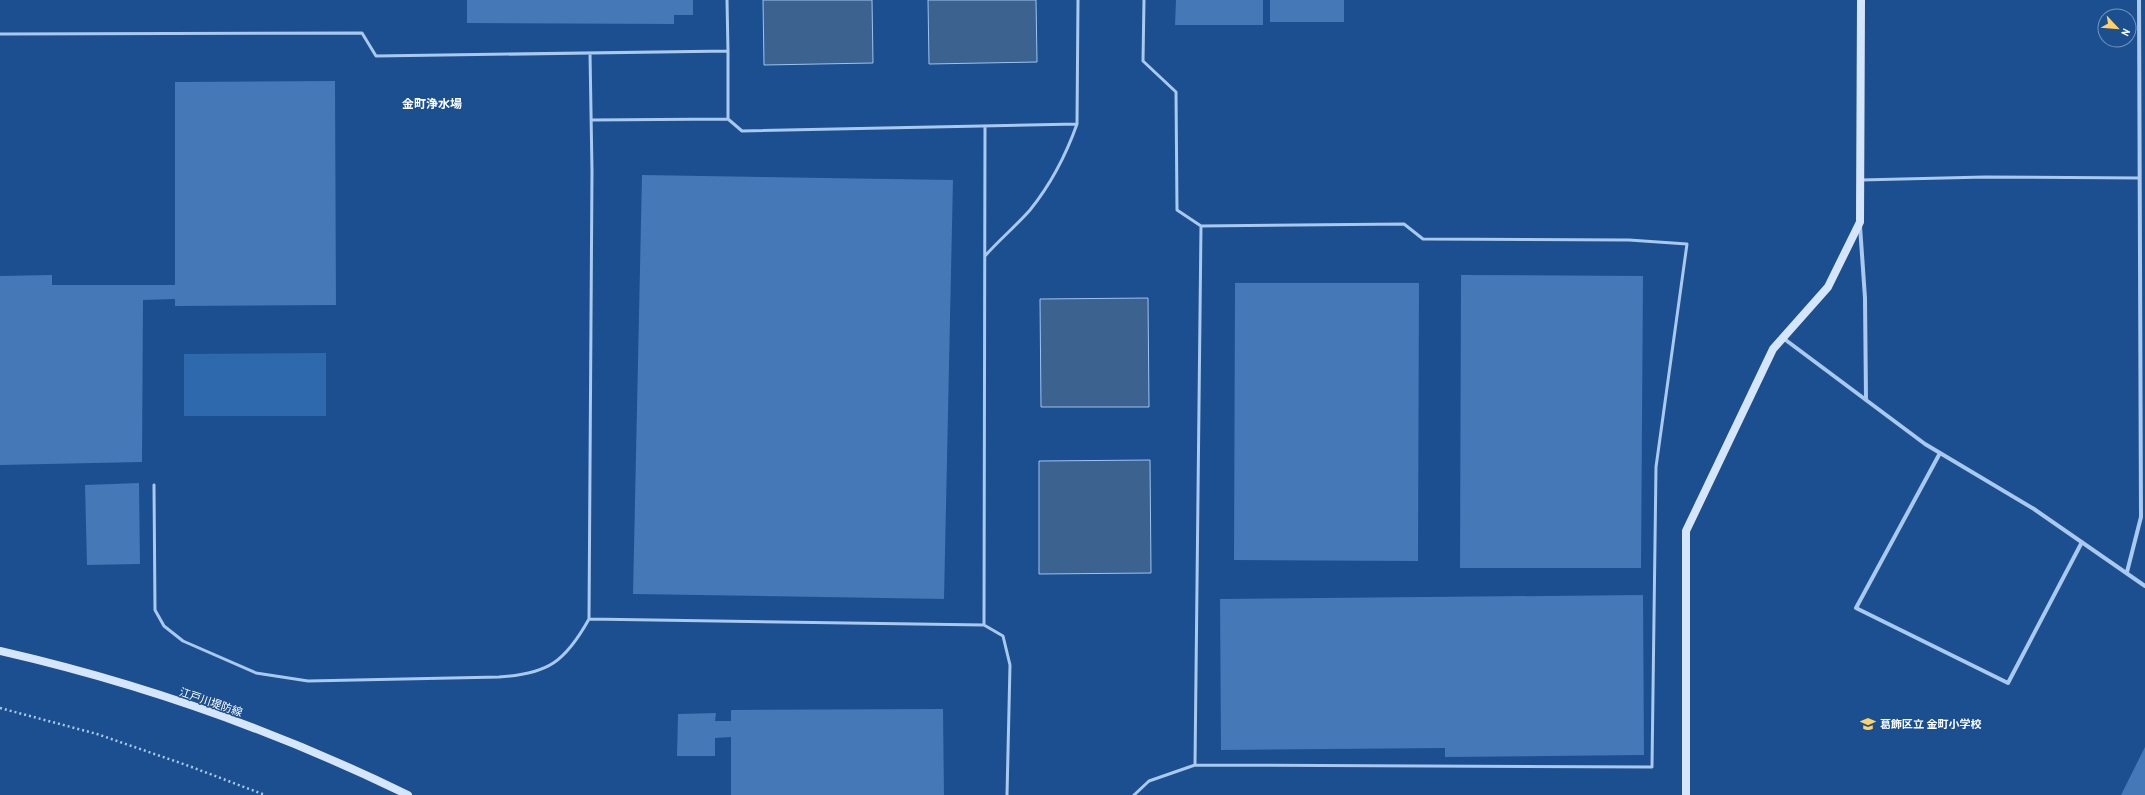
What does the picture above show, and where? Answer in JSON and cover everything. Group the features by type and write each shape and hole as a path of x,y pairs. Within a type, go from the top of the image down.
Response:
{"street":[{"path":"1861,0 1860,222 1865,298 1866,399"},
{"path":"2127,572 2141,517 2138,0"},
{"path":"2139,178 2145,178"},
{"path":"1686,795 1686,531 1773,348 1828,287 1860,222"},
{"path":"1783,338 1940,453 2034,509 2127,572 2145,586"},
{"path":"1940,453 1856,608 2008,683 2082,542"},
{"name":"江戸川堤防線","path":"0,651 70,667 247,726 408,795"}],"lane":[{"path":"727,0 728,119"},
{"path":"985,256 1029,211 1049,184 1067,152 1077,124 1078,0"},
{"path":"1134,795 1150,781 1195,765 1652,767 1656,467 1687,244 1629,240 1423,239 1404,224 1201,226 1177,210 1176,92 1143,61 1144,0"},
{"path":"0,34 362,33 376,56 728,50"},
{"path":"154,485 155,610 164,626 183,641 256,673 308,681 520,676 554,664 568,651 589,619 590,53"},
{"path":"591,120 728,119 742,131 1077,124"},
{"path":"984,625 985,126"},
{"path":"1861,180 1985,177 2139,178"},
{"path":"1195,765 1201,226"},
{"path":"589,619 984,625 1003,636 1010,665 1007,795"}],"path":[{"path":"0,708 97,734 189,766 265,795"}],"shaded area":[{"path":"763,0 872,0 873,63 764,65"},
{"path":"928,0 1036,0 1037,62 929,64"},
{"path":"1148,298 1149,407 1041,407 1040,299"},
{"path":"326,353 326,416 184,416 184,354"},
{"path":"1150,460 1151,573 1039,574 1039,461"}],"building":[{"path":"467,0 693,0 693,15 674,15 674,24 467,23"},
{"path":"1176,0 1263,0 1263,25 1175,25"},
{"path":"1270,0 1344,0 1344,22 1270,22"},
{"path":"335,81 336,305 175,306 175,299 143,300 142,462 0,465 0,276 52,275 52,285 175,285 175,82"},
{"path":"642,175 953,180 944,599 633,594"},
{"path":"1461,275 1643,276 1641,568 1460,568"},
{"path":"1235,283 1419,283 1418,561 1234,560"},
{"path":"139,483 140,564 87,565 85,485"},
{"path":"1643,595 1644,755 1445,757 1445,748 1221,750 1220,599"},
{"path":"943,709 944,795 731,795 731,737 715,738 715,756 677,756 678,714 716,713 715,721 731,721 731,710"},
{"path":"2145,747 2145,795 2121,795"}],"place":[{"name":"葛飾区立 金町小学校","path":"1868,724"}],"district":[{"name":"金町浄水場","path":"432,104"}]}
